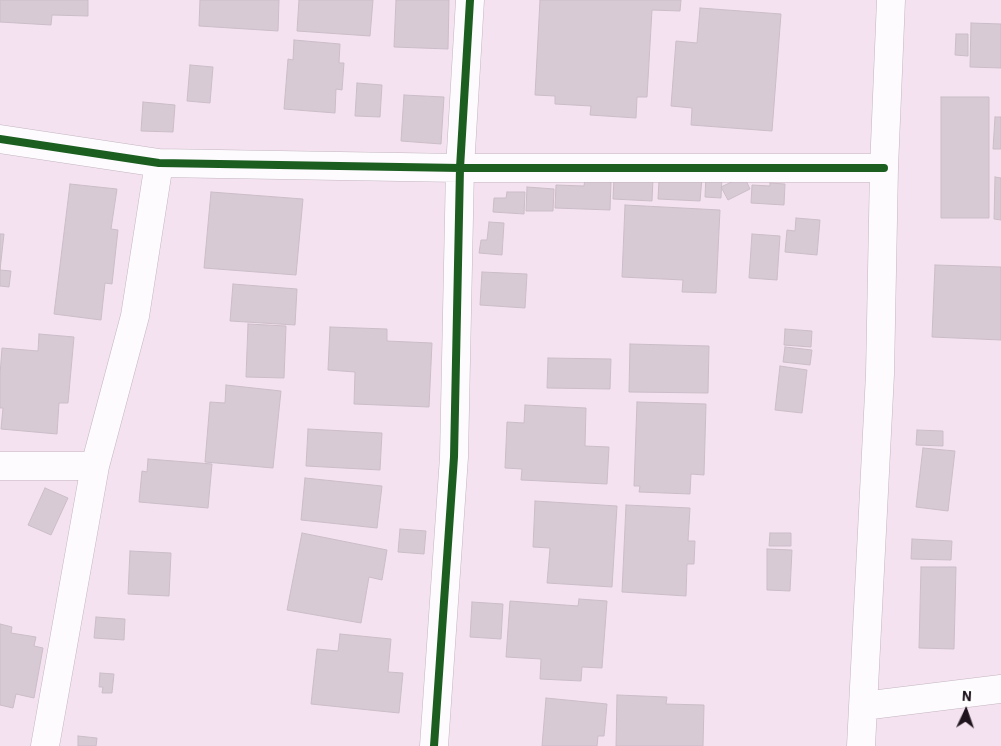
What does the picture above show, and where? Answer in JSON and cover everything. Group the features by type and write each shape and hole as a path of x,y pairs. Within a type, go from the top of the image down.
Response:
{"street":[{"path":"434,746 454,457 460,168 470,0"},
{"path":"861,746 880,374 884,168 891,0"},
{"path":"0,139 158,163 460,168 884,168"},
{"path":"45,746 96,466 135,316 158,163"},
{"path":"0,466 96,466"},
{"path":"863,706 1001,689"}],"building":[{"path":"0,0 88,0 88,16 52,15 51,25 0,22"},
{"path":"200,0 279,0 278,31 199,26"},
{"path":"299,0 373,0 370,36 297,31"},
{"path":"396,0 449,0 448,49 394,47"},
{"path":"540,0 681,0 680,11 652,10 647,97 637,97 636,118 590,115 591,106 555,104 555,96 535,95"},
{"path":"700,8 781,14 772,131 691,125 692,108 671,106 676,41 697,43"},
{"path":"971,23 1001,24 1001,68 970,67"},
{"path":"956,34 968,34 968,56 955,55"},
{"path":"294,40 340,44 339,63 344,63 342,90 336,89 335,113 284,109 288,59 293,60"},
{"path":"190,65 213,67 210,103 187,101"},
{"path":"357,83 382,85 380,117 355,116"},
{"path":"404,95 444,97 441,144 401,141"},
{"path":"941,97 989,97 989,218 941,218"},
{"path":"143,102 175,105 173,132 141,131"},
{"path":"995,117 1001,117 1001,149 993,149"},
{"path":"706,175 722,176 721,198 705,197"},
{"path":"744,176 750,189 728,200 721,187"},
{"path":"614,177 653,179 652,201 613,199"},
{"path":"995,177 1001,178 1001,220 994,219"},
{"path":"585,178 611,182 610,210 555,208 556,185 584,186"},
{"path":"702,178 700,201 658,199 659,180"},
{"path":"770,183 785,184 784,205 751,203 752,185 770,186"},
{"path":"70,184 117,189 111,229 118,230 112,284 105,283 101,320 54,314"},
{"path":"527,187 554,189 553,211 526,211"},
{"path":"211,192 303,199 296,275 204,268"},
{"path":"507,192 525,192 524,214 493,212 494,198 506,198"},
{"path":"625,205 720,210 716,293 682,292 683,280 622,277"},
{"path":"796,218 820,220 817,255 785,252 787,230 795,231"},
{"path":"489,222 504,223 502,255 479,253 481,240 487,240"},
{"path":"0,234 4,234 0,270"},
{"path":"752,234 780,236 777,280 749,278"},
{"path":"935,265 1001,267 1001,340 932,337"},
{"path":"0,270 11,271 9,287 0,286"},
{"path":"482,272 527,274 525,308 480,305"},
{"path":"233,284 297,289 295,325 230,321"},
{"path":"248,324 286,326 284,378 246,377"},
{"path":"330,327 387,329 387,341 432,343 429,407 354,404 355,372 328,370"},
{"path":"785,329 812,331 811,347 784,345"},
{"path":"39,334 74,337 68,403 59,403 57,434 1,429 3,408 0,408 2,348 38,351"},
{"path":"630,344 709,346 708,393 629,392"},
{"path":"785,347 812,350 810,365 783,362"},
{"path":"548,358 611,359 610,389 547,388"},
{"path":"780,366 807,370 802,413 775,410"},
{"path":"226,385 281,391 273,468 205,462 210,402 225,403"},
{"path":"637,402 706,404 704,475 691,474 690,494 639,492 640,486 634,486"},
{"path":"525,405 586,408 585,446 609,447 607,484 521,480 522,469 505,468 507,422 524,423"},
{"path":"308,429 382,433 380,470 306,466"},
{"path":"917,430 943,431 943,446 916,445"},
{"path":"923,448 955,451 948,511 916,507"},
{"path":"148,459 212,464 208,508 139,502 142,471 147,472"},
{"path":"305,478 382,486 377,528 301,520"},
{"path":"45,488 68,498 51,535 28,525"},
{"path":"535,501 617,506 612,587 547,583 550,548 533,547"},
{"path":"626,505 690,508 688,541 695,541 694,564 687,564 686,596 622,592"},
{"path":"400,529 426,531 424,554 398,552"},
{"path":"302,533 387,550 382,580 369,577 361,623 287,610"},
{"path":"770,533 791,533 791,546 769,546"},
{"path":"912,539 952,541 951,560 911,559"},
{"path":"767,549 792,550 790,591 767,590"},
{"path":"130,551 171,553 169,596 128,594"},
{"path":"921,567 956,567 954,649 919,648"},
{"path":"579,599 607,601 602,668 582,667 581,681 540,679 541,659 506,657 510,601 578,606"},
{"path":"472,602 503,604 501,639 470,637"},
{"path":"96,617 125,619 124,640 94,638"},
{"path":"0,624 12,627 11,633 36,637 34,646 43,648 34,698 16,694 13,708 0,705"},
{"path":"340,634 391,639 388,672 403,673 399,713 311,704 317,649 338,651"},
{"path":"100,673 114,674 112,693 102,693 103,687 99,687"},
{"path":"617,695 667,697 666,704 704,705 703,746 616,746"},
{"path":"546,698 607,704 604,736 598,736 597,746 542,746"},
{"path":"78,736 97,738 96,746 78,746"}],"cycle path":[{"path":"434,746 454,457 460,168 470,0"},
{"path":"0,139 159,163 460,168 884,168"}]}
